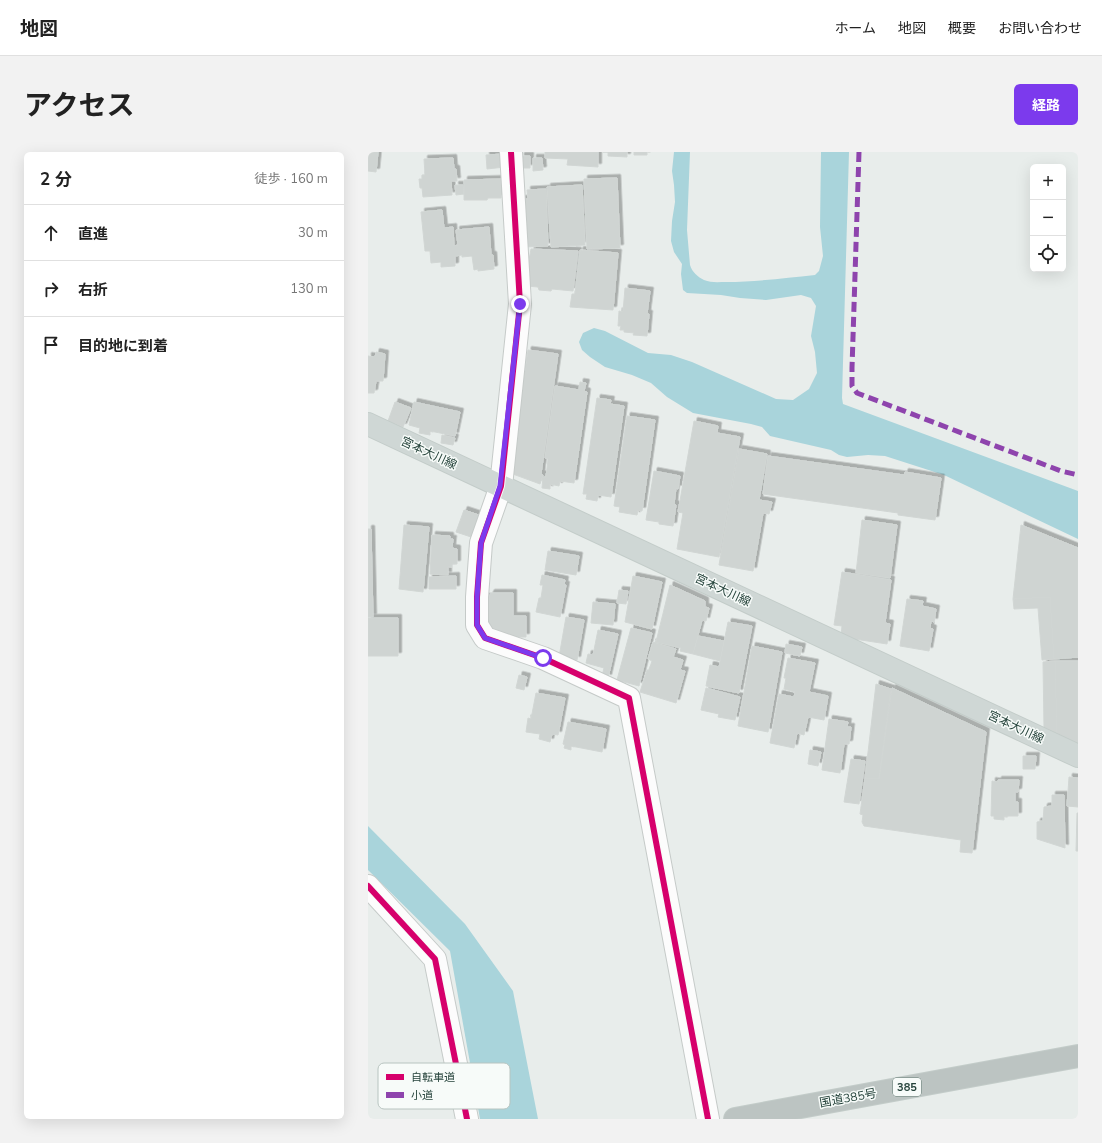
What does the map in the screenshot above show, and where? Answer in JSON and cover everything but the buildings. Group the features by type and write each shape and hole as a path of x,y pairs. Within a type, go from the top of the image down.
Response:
{"highway":[{"name":"国道385号","path":"735,1119 1078,1056"}],"main road":[{"name":"宮本大川線","path":"368,424 1078,756"}],"street":[{"path":"511,152 520,304 500,486 481,543 477,597 477,625 485,638 543,658 629,698 708,1119"},
{"path":"368,886 435,959 456,1063"},
{"path":"465,1109 467,1119"}],"water":[{"path":"674,152 690,152 687,230 691,268 697,276 709,282 737,282 815,275 819,271 823,256 820,227 821,152 849,152 843,404 1078,491 1078,539 944,475 885,456 868,455 847,457 839,455 831,450 770,436 762,427 693,413 667,397 651,383 632,375 605,367 582,350 579,342 583,333 594,328 605,331 648,353 671,355 692,362 776,399 793,400 809,389 817,373 815,352 811,336 816,306 811,298 801,295 766,300 687,293 683,290 681,274 682,264 674,252 671,241 675,202 672,171"},
{"path":"368,826 465,924 513,991 538,1119 480,1119 478,1109 510,1109 510,1063 470,1063 450,951 368,870"}],"marked path":[{"path":"859,152 852,386 857,393 1061,471 1078,475"}],"cycle path":[{"path":"511,152 520,304 501,486 481,543 477,597 477,625 485,638 543,658 629,698 708,1119"},
{"path":"368,886 435,959 456,1063"},
{"path":"465,1109 467,1119"}],"route":[{"path":"520,304 500,486 481,543 477,597 477,625 485,638 543,658"}]}
